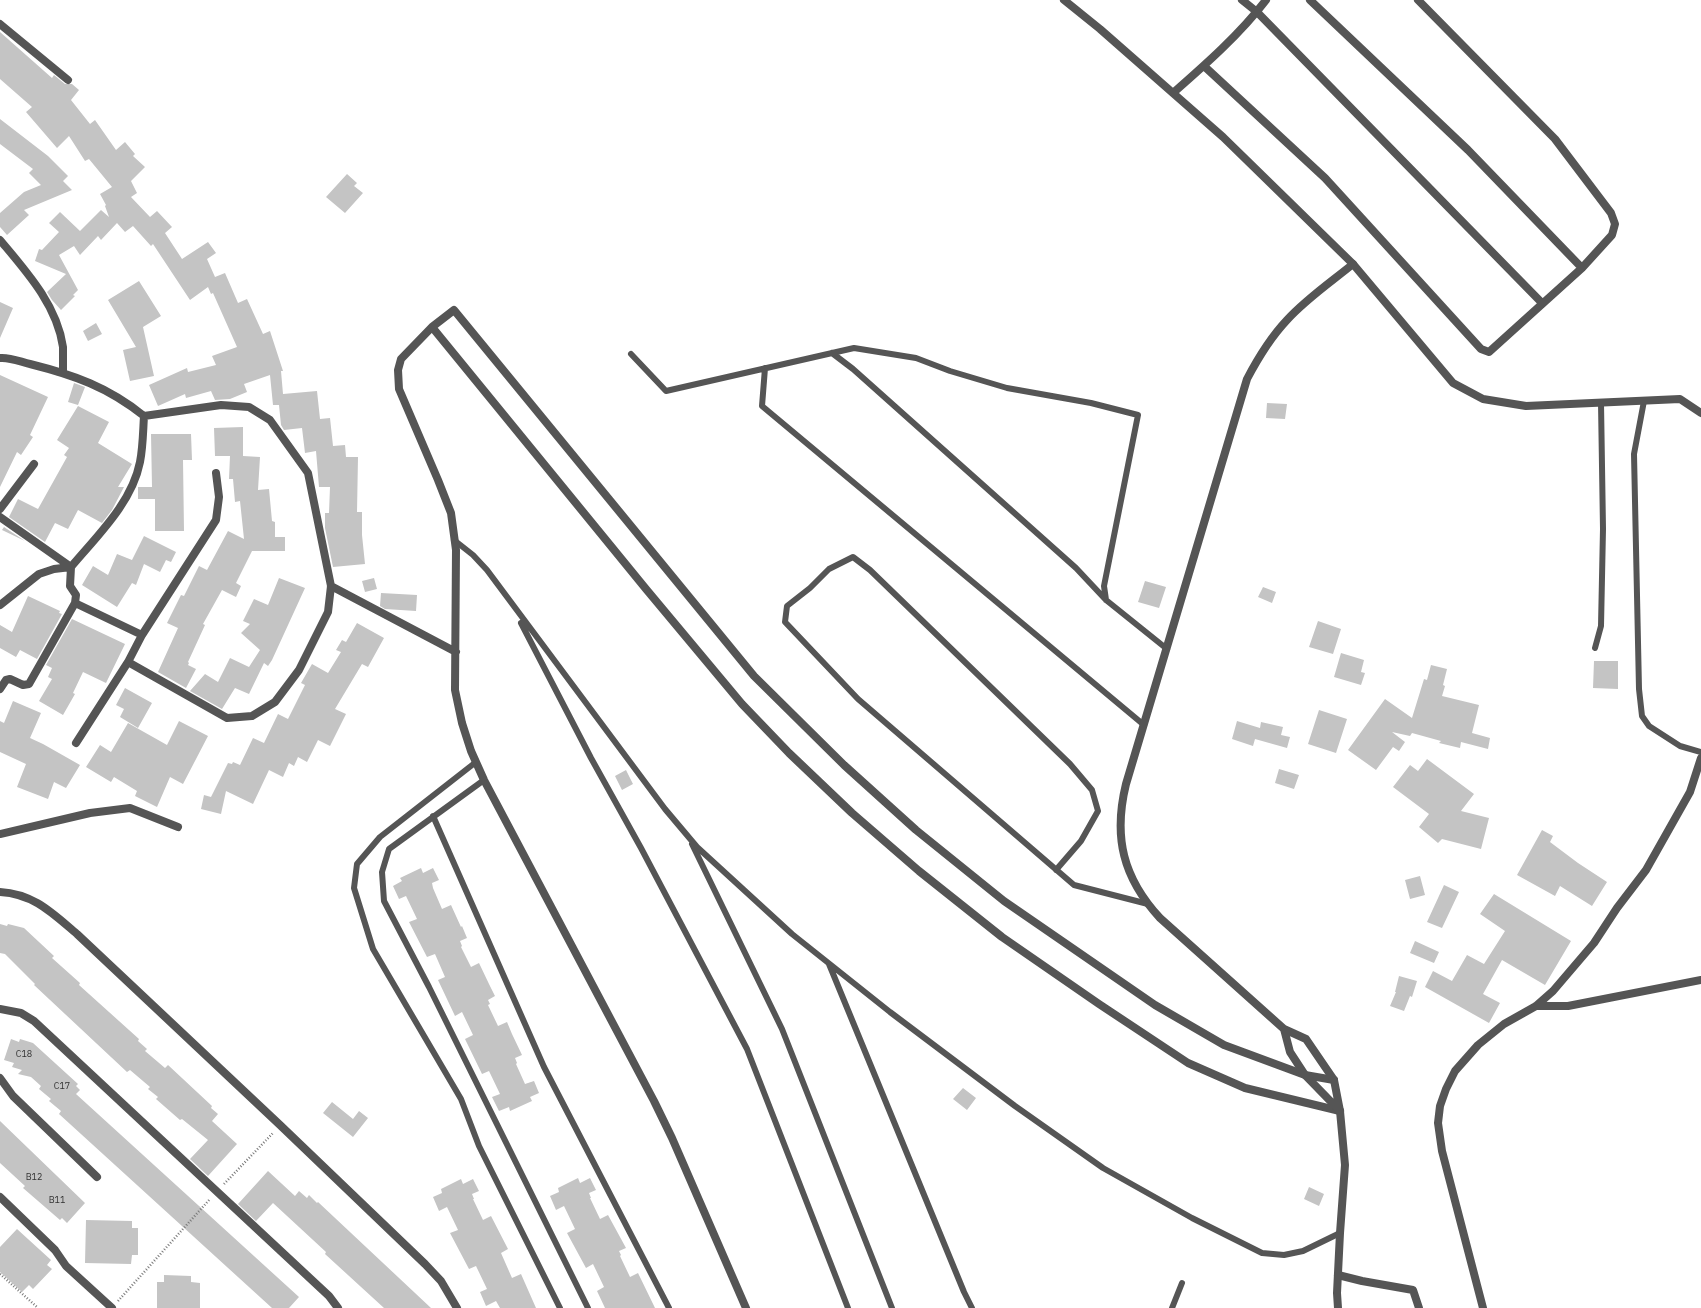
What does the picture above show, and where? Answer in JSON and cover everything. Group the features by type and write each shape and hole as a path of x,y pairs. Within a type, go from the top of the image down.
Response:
{"street":[{"path":"1064,0 1100,29 1223,137 1353,264 1453,384 1483,399 1526,406 1680,399 1701,413"},
{"path":"1242,0 1257,12 1542,304"},
{"path":"1173,93 1204,66 1257,12 1266,0"},
{"path":"1310,0 1468,150 1582,268"},
{"path":"1204,66 1325,178 1481,349 1489,352 1582,268 1612,235 1614,224 1611,213 1555,139 1418,0"},
{"path":"0,24 68,80"},
{"path":"0,240 28,273 50,308 62,347 63,372"},
{"path":"1338,1308 1340,1233 1345,1165 1340,1111 1334,1080 1306,1039 1284,1029 1160,918 1148,904 1137,889 1129,873 1124,856 1120,826 1122,802 1247,379 1258,358 1287,319 1353,264"},
{"path":"746,1308 672,1138 654,1101 484,780 462,723 457,696 456,550 451,513 399,390 398,370 401,359 432,327 454,310 754,676 866,785 916,830 1004,900 1155,1005 1224,1045 1305,1075 1334,1080"},
{"path":"432,327 742,704 789,753 852,812 919,871 1002,937 1098,1004 1188,1062 1245,1088 1340,1111"},
{"path":"0,358 63,372 92,383 114,394 144,416 221,405 249,407 270,420 308,473 331,586 328,612 299,670 275,702 252,716 227,718 128,662"},
{"path":"0,689 6,680 10,679 23,685 29,684 75,603 76,595 70,586 71,567 110,520 129,493 140,462 144,416"},
{"path":"0,509 34,464"},
{"path":"76,743 128,662 142,635 216,520 219,498 216,473"},
{"path":"0,517 71,567"},
{"path":"0,605 39,574 54,569 71,567"},
{"path":"331,586 456,652"},
{"path":"75,603 142,635"},
{"path":"1483,1308 1442,1151 1438,1123 1440,1106 1455,1071 1478,1045 1504,1024 1536,1006 1552,991 1594,942 1646,870 1690,792 1701,758"},
{"path":"0,834 90,813 130,808 178,827"},
{"path":"0,892 12,893 33,899 48,909 77,934 280,1125 431,1270 441,1281 457,1308"},
{"path":"1536,1006 1568,1006 1701,980"},
{"path":"0,1009 21,1013 34,1021 329,1296 338,1308"},
{"path":"1284,1029 1290,1052 1305,1075 1340,1111"},
{"path":"0,1078 13,1096 97,1177"},
{"path":"0,1197 55,1250 66,1266 112,1308"},
{"path":"1338,1275 1413,1290 1419,1308"}],"lane":[{"path":"631,354 666,391 854,348 916,358 950,371 1007,388 1091,403 1138,415 1104,586 1106,600"},
{"path":"832,353 853,369 1076,568 1106,600 1167,649"},
{"path":"765,368 762,406 1144,725"},
{"path":"1644,401 1634,454 1639,689 1642,716 1648,726 1680,746 1701,752"},
{"path":"1595,648 1601,626 1601,403"},
{"path":"454,540 473,555 487,570 665,809 697,847 792,934 890,1012 1015,1106 1103,1168 1192,1218 1262,1253 1284,1255 1303,1251 1340,1233"},
{"path":"1056,870 1081,841 1098,811 1092,790 1070,764 870,570 853,557 829,569 810,588 787,606 785,622 858,699 1056,870 1074,885 1148,904"},
{"path":"511,602 591,758 641,848 747,1049 848,1308"},
{"path":"476,762 380,837 357,864 354,888 373,949 461,1099 480,1146 560,1308"},
{"path":"484,780 389,849 382,872 384,901 429,987 588,1308"},
{"path":"433,816 544,1067 669,1308"},
{"path":"689,837 782,1029 892,1308"},
{"path":"829,963 964,1292 972,1308"},
{"path":"1172,1308 1182,1283"}],"path":[{"path":"112,1308 216,1192 280,1125"},
{"path":"0,1274 38,1308"}],"building":[{"path":"0,32 52,78 54,75 65,84 72,84 79,90 71,100 90,124 95,120 116,150 125,142 135,154 133,156 145,167 131,181 137,193 131,197 150,217 157,211 172,227 165,233 182,259 208,242 216,253 207,259 215,277 225,273 238,303 247,299 263,334 270,331 283,371 281,371 283,394 317,391 320,419 330,418 333,446 345,445 346,457 358,457 357,512 362,512 362,535 365,564 333,567 325,528 325,513 329,513 330,487 319,487 316,451 305,453 302,428 284,430 281,425 279,405 273,405 270,375 244,384 247,392 230,399 215,400 211,391 186,398 185,394 158,406 149,385 187,368 188,372 216,365 212,356 237,347 213,293 211,294 208,287 190,300 153,244 151,246 133,226 125,232 117,223 101,240 98,236 80,255 74,246 59,255 78,290 73,295 75,296 61,310 52,300 47,292 66,274 35,261 39,249 42,250 59,232 49,223 60,212 80,231 101,210 109,217 105,206 106,205 100,194 112,187 89,159 85,161 69,136 57,148 26,112 32,107 0,79"},
{"path":"0,119 48,156 68,176 63,181 72,190 24,210 29,215 7,235 0,227 0,213 24,192 41,185 29,173 33,169 0,144"},
{"path":"347,174 357,183 354,186 363,193 345,213 326,197"},
{"path":"139,281 161,316 143,327 154,376 130,381 123,350 136,347 108,300"},
{"path":"0,302 13,308 0,338"},
{"path":"96,323 102,334 88,341 83,331"},
{"path":"0,375 48,397 30,435 33,437 21,455 17,452 0,487"},
{"path":"74,383 85,387 78,405 68,402"},
{"path":"1267,403 1287,404 1285,419 1266,418"},
{"path":"78,406 109,422 98,443 132,464 118,487 124,487 112,510 102,523 78,510 68,529 55,523 45,542 9,517 18,499 38,509 67,457 64,455 69,448 57,440"},
{"path":"243,427 243,456 260,457 258,490 269,489 272,521 275,522 275,537 285,537 285,551 252,551 236,583 241,586 236,597 222,590 203,624 205,625 188,662 188,665 196,669 186,688 158,672 178,628 167,623 181,595 184,596 199,566 207,570 228,531 244,539 240,501 235,502 233,479 229,479 230,456 215,456 214,428"},
{"path":"151,434 191,434 192,460 183,460 184,531 155,531 155,499 138,499 138,487 152,487"},
{"path":"4,527 25,541 2,530"},
{"path":"144,536 176,552 171,562 166,560 160,572 144,564 136,585 132,583 117,607 82,585 93,566 108,575 117,554 132,560"},
{"path":"279,578 305,588 272,660 268,666 264,663 249,694 235,688 222,709 190,691 205,674 218,682 230,658 249,667 260,650 241,633 250,624 243,621 254,599 268,605"},
{"path":"374,578 377,589 365,592 362,581"},
{"path":"1145,581 1166,587 1159,608 1138,602"},
{"path":"1263,587 1276,592 1272,603 1258,597"},
{"path":"381,593 417,595 416,611 385,609 380,606"},
{"path":"28,596 60,611 59,613 62,614 37,659 20,650 16,657 0,648 0,625 12,632"},
{"path":"72,619 125,644 106,683 83,672 73,693 75,694 63,715 39,701 52,679 48,677 52,668 46,665"},
{"path":"1318,621 1341,629 1333,654 1309,647"},
{"path":"357,623 384,638 368,667 362,664 335,709 346,714 330,746 318,740 307,762 298,757 294,766 289,763 283,777 269,770 253,804 226,791 221,814 201,809 204,795 211,797 228,763 232,764 233,762 240,765 253,738 264,743 278,714 288,719 305,685 301,683 312,664 328,673 341,652 336,650 342,640 346,642"},
{"path":"1341,653 1364,660 1361,672 1365,673 1361,685 1334,677"},
{"path":"1594,661 1618,661 1618,689 1593,688"},
{"path":"1431,665 1447,669 1442,696 1479,705 1472,733 1490,738 1488,749 1461,742 1460,748 1439,743 1441,741 1412,733 1410,736 1392,732 1405,742 1399,751 1393,747 1376,770 1348,750 1385,699 1412,718 1424,679 1427,680"},
{"path":"125,688 152,703 138,728 120,717 124,709 116,705"},
{"path":"13,701 41,713 30,738 80,765 66,788 54,782 48,799 17,787 26,764 0,752 0,721 4,723"},
{"path":"1319,710 1347,719 1336,753 1308,744"},
{"path":"179,721 208,736 183,784 170,777 157,807 135,796 137,791 114,777 111,782 86,767 100,745 111,752 128,723 167,745"},
{"path":"1237,721 1260,728 1261,722 1283,727 1281,735 1290,737 1287,748 1255,739 1253,746 1232,739"},
{"path":"1427,759 1474,794 1461,811 1489,818 1481,849 1442,839 1438,843 1419,827 1429,814 1393,787 1410,765 1418,771"},
{"path":"1279,769 1299,775 1294,789 1275,783"},
{"path":"626,770 633,784 622,790 615,776"},
{"path":"1542,830 1553,836 1550,842 1607,882 1592,906 1560,886 1555,896 1517,875"},
{"path":"421,868 423,873 433,868 439,880 432,883 433,888 442,909 451,905 467,938 460,941 461,947 471,967 479,963 495,996 488,1000 490,1004 488,1005 498,1026 507,1022 522,1055 515,1058 516,1064 525,1084 534,1081 539,1093 530,1097 532,1101 510,1111 509,1107 499,1111 492,1097 500,1094 489,1071 482,1074 465,1039 473,1035 462,1012 455,1016 438,980 445,977 435,954 427,957 409,922 417,919 406,896 399,899 393,886 402,881 400,878"},
{"path":"1420,876 1425,895 1410,899 1405,880"},
{"path":"1444,885 1459,892 1442,928 1427,922"},
{"path":"1494,894 1571,941 1545,985 1502,960 1483,994 1500,1003 1489,1023 1425,987 1433,971 1452,981 1467,955 1484,964 1505,931 1480,914"},
{"path":"0,924 7,926 8,924 24,928 54,956 52,958 80,983 79,985 139,1039 138,1041 147,1049 145,1051 165,1068 168,1065 212,1106 211,1108 218,1114 212,1121 237,1144 208,1176 190,1159 208,1140 182,1119 180,1120 156,1099 158,1097 148,1089 150,1087 130,1070 127,1072 34,985 35,984 5,954 0,953"},
{"path":"1415,941 1439,952 1434,963 1410,953"},
{"path":"1399,976 1417,981 1412,997 1410,996 1404,1011 1390,1006 1396,992"},
{"path":"11,1039 19,1042 20,1039 33,1043 78,1084 76,1086 80,1090 76,1094 299,1297 289,1308 272,1308 59,1114 61,1111 49,1101 51,1099 39,1089 41,1086 31,1077 18,1074 22,1070 12,1067 14,1063 4,1060"},
{"path":"963,1088 976,1098 967,1110 953,1099"},
{"path":"332,1102 353,1119 359,1111 368,1118 353,1137 323,1113"},
{"path":"0,1121 85,1203 67,1223 62,1218 60,1220 23,1188 25,1186 0,1163"},
{"path":"268,1171 295,1196 299,1191 307,1198 309,1195 317,1203 318,1202 431,1308 384,1308 325,1254 326,1252 273,1203 256,1221 238,1204"},
{"path":"578,1178 580,1183 590,1178 596,1190 589,1193 590,1198 600,1219 608,1215 626,1248 619,1251 630,1277 638,1273 655,1308 605,1308 597,1291 604,1287 593,1264 586,1268 567,1233 575,1229 564,1206 556,1210 550,1196 559,1192 558,1188"},
{"path":"461,1179 463,1184 473,1179 479,1191 472,1194 473,1199 483,1220 491,1216 508,1249 501,1253 512,1278 521,1274 536,1308 500,1308 496,1301 486,1306 480,1292 487,1289 476,1266 469,1269 450,1233 458,1230 447,1207 439,1211 433,1197 442,1193 441,1189"},
{"path":"1309,1187 1324,1194 1319,1206 1304,1199"},
{"path":"86,1220 132,1221 132,1228 138,1228 138,1255 132,1255 131,1264 85,1263"},
{"path":"17,1229 51,1260 47,1265 52,1269 33,1289 29,1285 22,1292 0,1272 0,1247"},
{"path":"164,1275 191,1276 191,1282 200,1283 200,1308 157,1308 157,1282 164,1282"}]}
